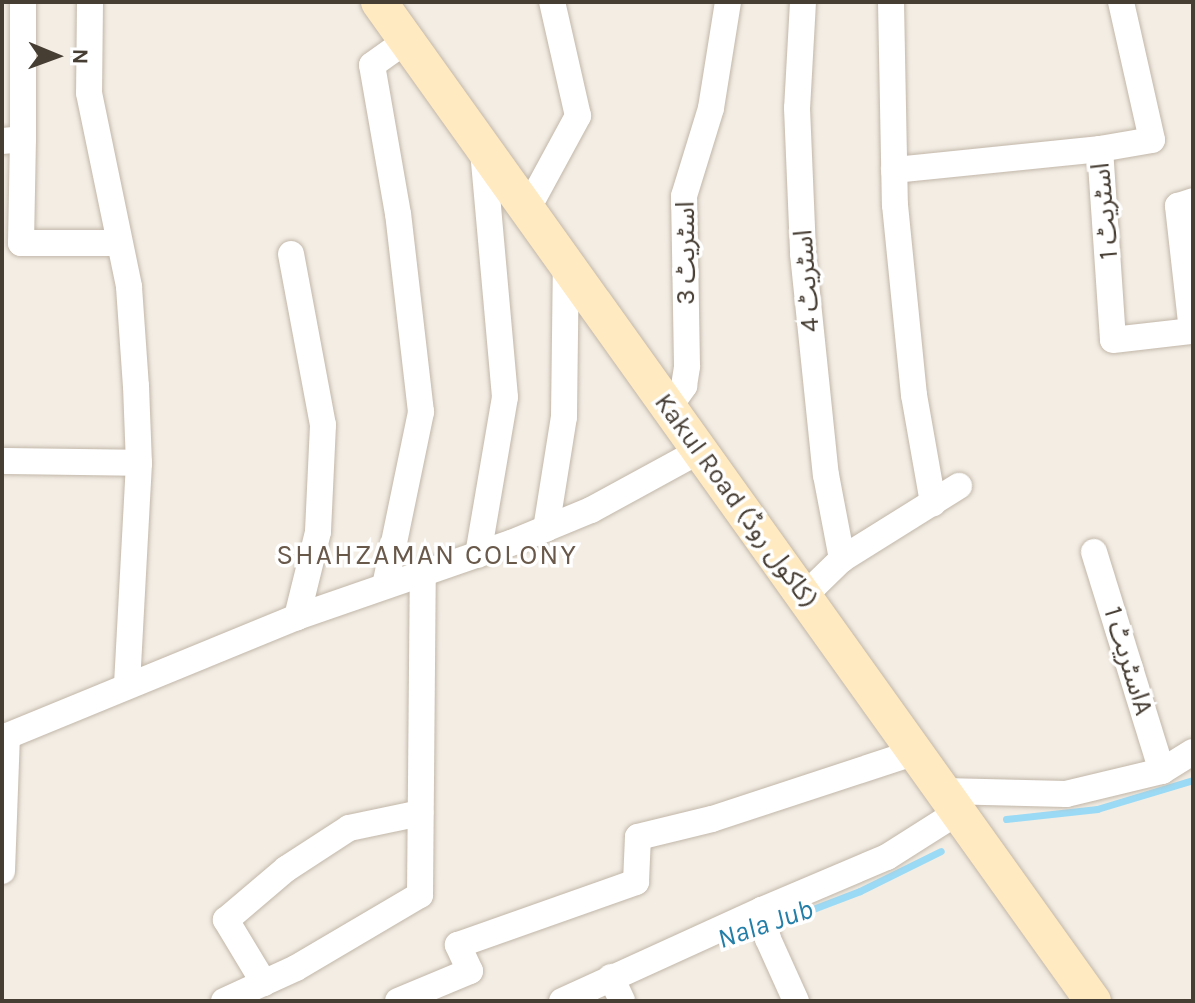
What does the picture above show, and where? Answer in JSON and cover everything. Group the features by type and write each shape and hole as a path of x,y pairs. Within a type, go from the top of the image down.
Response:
{"main road":[{"name":"Kakul Road (کاکول روڈ)","path":"379,2 1093,1001"}],"street":[{"path":"23,2 12,140 21,243 119,243"},
{"path":"90,2 89,93 129,287 139,463 127,684"},
{"path":"528,208 578,116 552,2"},
{"name":"اسٹریٹ 3","path":"669,407 684,386 687,366 684,196 711,108 728,2"},
{"name":"اسٹریٹ 4","path":"803,2 797,108 803,254 826,475 842,559"},
{"path":"891,2 894,170 914,395 933,503"},
{"name":"اسٹریٹ 1","path":"1121,2 1152,140 1100,149 1113,340 1193,333 1178,206 1193,201"},
{"path":"385,586 421,412 398,214 372,65 407,40"},
{"path":"478,555 505,397 483,147"},
{"path":"894,170 1100,149"},
{"path":"291,254 323,425 318,532 297,617"},
{"path":"546,529 564,417 566,262"},
{"path":"2,871 7,736 127,684 297,617 546,529 701,450"},
{"path":"2,461 139,463"},
{"path":"804,596 842,559 959,486"},
{"name":"اسٹریٹ 1A","path":"1094,552 1162,771"},
{"path":"224,1001 264,983 420,895 423,572"},
{"path":"398,1001 470,971 458,945 636,882 638,837 712,819 916,752"},
{"path":"562,1001 887,857 951,802 1066,794 1162,771 1193,752"},
{"path":"264,983 226,920 286,869 349,828 420,813"},
{"path":"762,910 768,939 796,1001"},
{"path":"611,977 622,1001"}],"waterway":[{"name":"Nala Jub","path":"1006,819 1097,809 1193,780"},
{"name":"Nala Jub","path":"771,925 860,891 941,851"}],"district":[{"name":"SHAHZAMAN COLONY","path":"427,555"}]}
